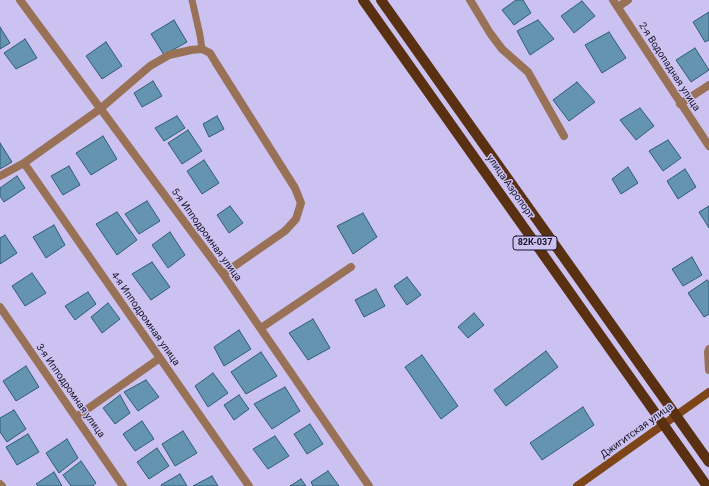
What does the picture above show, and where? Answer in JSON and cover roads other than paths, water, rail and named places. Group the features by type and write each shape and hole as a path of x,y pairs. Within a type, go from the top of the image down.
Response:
{"main road":[{"name":"улица Аэропорт","path":"363,0 707,486"},
{"name":"улица Аэропорт","path":"381,0 709,462"}],"street":[{"name":"5-я Ипподромная улица","path":"20,0 223,274 369,486"},
{"path":"470,0 490,34 502,49 528,72 564,136"},
{"path":"615,4 628,0"},
{"name":"2-я Водопадная улица","path":"615,4 709,146"},
{"path":"0,176 24,163 100,109 150,66 169,55 202,49 210,53 295,188 301,203 296,219 285,231 223,274"},
{"path":"680,104 709,85"},
{"name":"4-я Ипподромная улица","path":"24,163 249,486"},
{"path":"261,328 351,267"},
{"name":"3-я Ипподромная улица","path":"0,307 123,486"},
{"path":"709,349 709,370"},
{"path":"76,417 160,358"},
{"name":"Джигитская улица","path":"577,486 709,392"}],"lane":[{"path":"192,0 202,49"}]}
